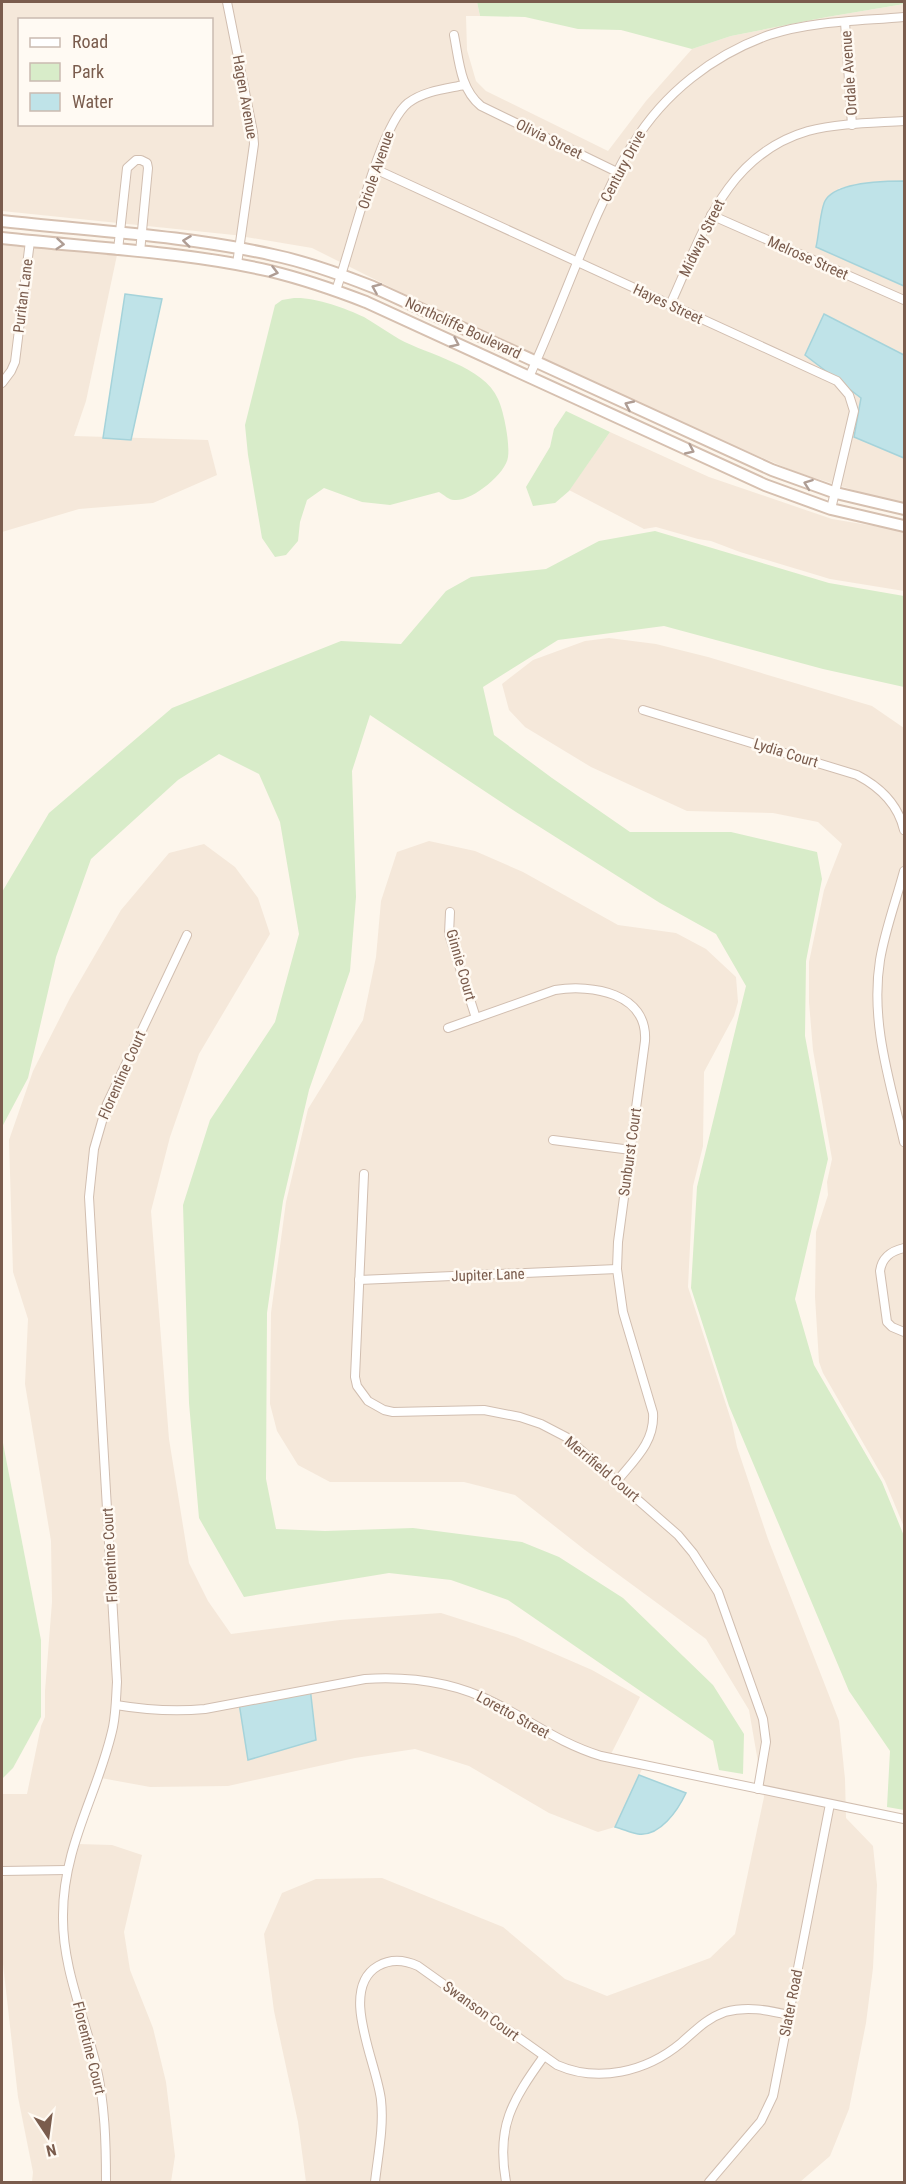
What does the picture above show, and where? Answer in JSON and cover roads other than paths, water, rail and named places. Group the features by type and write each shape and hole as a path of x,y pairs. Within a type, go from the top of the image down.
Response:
{"main road":[{"name":"Northcliffe Boulevard","path":"2,221 142,235 240,248 306,263 373,287 772,470 836,493 904,509"},
{"name":"Northcliffe Boulevard","path":"2,238 118,249 237,264 291,276 336,290 765,485 831,509 904,526"}],"street":[{"name":"Hagen Avenue","path":"227,2 253,132 253,155 237,264"},
{"name":"Century Drive","path":"529,377 576,261 617,172 632,144 659,108 691,78 709,65 747,44 770,35 794,28 904,17"},
{"name":"Ordale Avenue","path":"845,22 852,125"},
{"path":"454,35 464,85"},
{"name":"Olivia Street","path":"464,85 481,106 617,172"},
{"name":"Oriole Avenue","path":"336,290 392,123 406,105 425,94 464,85"},
{"name":"Midway Street","path":"670,305 711,215 734,179 747,166 769,149 808,132 852,125 904,121"},
{"path":"118,249 127,168 136,160 141,160 147,163 148,168 140,252"},
{"name":"Hayes Street","path":"375,169 829,376 844,387 853,404 853,421 831,509"},
{"name":"Melrose Street","path":"711,215 904,300"},
{"name":"Puritan Lane","path":"2,383 12,371 15,362 30,241"},
{"name":"Lydia Court","path":"643,710 857,775 870,782 890,800 904,830"},
{"path":"904,872 884,938 877,986 880,1035 904,1142"},
{"name":"Ginnie Court","path":"450,912 449,934 476,1018"},
{"name":"Florentine Court","path":"106,2182 101,2093 96,2065 68,1964 63,1916 71,1852 107,1749 116,1705 117,1682 89,1197 90,1173 94,1149 107,1104 187,935"},
{"name":"Sunburst Court","path":"448,1028 555,990 569,988 597,990 625,999 642,1017 645,1034 618,1242 617,1269 623,1312 654,1422 647,1445 617,1481"},
{"path":"553,1140 631,1150"},
{"name":"Merrifield Court","path":"364,1174 355,1377 357,1386 368,1401 393,1412 484,1410 541,1424 566,1437 678,1535 700,1562 718,1593 763,1719 766,1742 758,1789"},
{"path":"904,1248 890,1253 881,1264 880,1271 887,1322 904,1332"},
{"name":"Jupiter Lane","path":"359,1280 617,1269"},
{"name":"Loretto Street","path":"116,1705 147,1710 205,1709 365,1679 410,1678 472,1693 495,1703 560,1741 601,1756 904,1819"},
{"name":"Slater Road","path":"709,2182 757,2127 773,2096 830,1804"},
{"path":"2,1871 67,1870"},
{"name":"Swanson Court","path":"375,2182 381,2136 381,2101 359,1998 364,1980 374,1969 391,1961 402,1960 418,1965 544,2056 567,2070 582,2074 610,2074 654,2061 680,2044 704,2023 723,2013 747,2008 789,2015"},
{"path":"506,2182 503,2153 506,2122 518,2092 544,2056"}],"water":[{"path":"904,181 904,286 816,247 823,205 830,195 849,186"},
{"path":"125,294 162,299 131,440 103,438"},
{"path":"824,314 904,355 904,458 854,437 861,398 805,355"},
{"path":"310,1687 316,1740 248,1760 239,1703"},
{"path":"639,1775 686,1793 667,1821 661,1827 646,1834 615,1827"}]}
